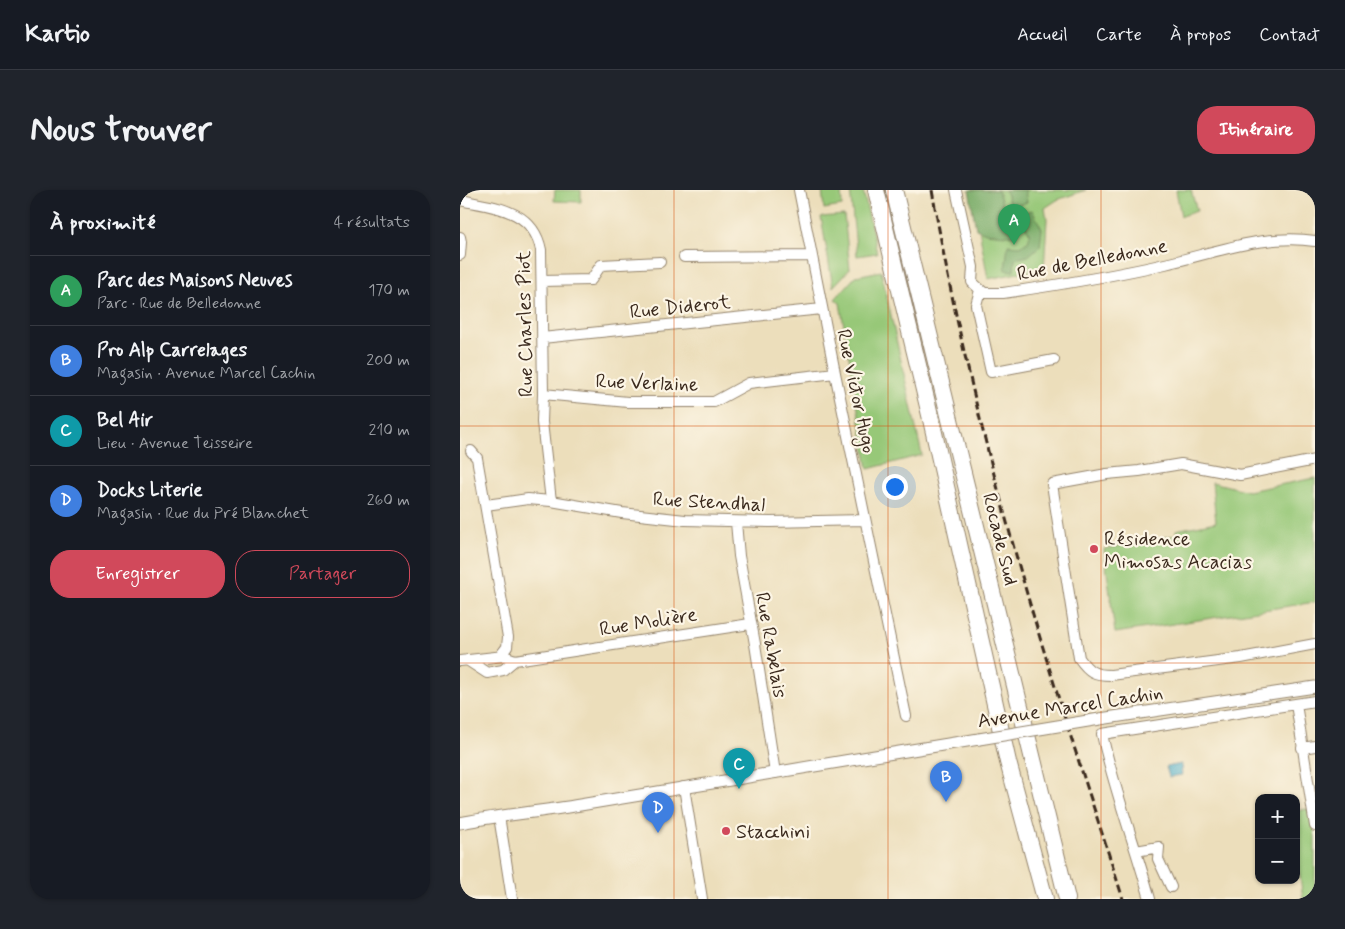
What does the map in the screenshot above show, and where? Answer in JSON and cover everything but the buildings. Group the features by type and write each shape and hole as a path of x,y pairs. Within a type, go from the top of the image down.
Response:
{"highway":[{"name":"Rocade Sud","path":"876,190 930,415 1008,762 1045,899"},
{"name":"Rocade Sud","path":"894,190 1066,899"}],"street":[{"name":"Rue Victor Hugo","path":"800,190 822,309 906,716"},
{"path":"956,190 972,267 972,282 980,290 976,304 991,372 1054,360"},
{"name":"Rue Charles Piot","path":"460,200 508,210 517,214 528,222 536,232 540,244 542,281 542,422 551,501"},
{"name":"Rue de Belledonne","path":"980,290 984,293 993,294 1052,286 1159,266 1211,251 1302,235 1315,241"},
{"path":"460,237 460,255"},
{"path":"684,258 812,256"},
{"path":"542,281 591,280 601,265 660,262"},
{"name":"Rue Diderot","path":"542,338 822,309"},
{"name":"Rue Verlaine","path":"543,394 628,402 714,402 749,383 835,373"},
{"path":"472,451 477,458 508,637 507,646 500,656"},
{"name":"Avenue Marcel Cachin","path":"1315,460 1240,475 1180,464 1052,484 1079,658 1086,668 1097,675 1111,675 1241,658 1315,644"},
{"name":"Rue Stendhal","path":"486,505 528,499 685,520 824,522 865,520"},
{"name":"Rue Rabelais","path":"736,522 739,556 775,773"},
{"name":"Rue Molière","path":"515,660 750,624"},
{"path":"463,661 500,656 515,660"},
{"path":"482,670 481,663 483,658"},
{"path":"463,661 487,673 503,670 515,660"},
{"name":"Avenue Marcel Cachin","path":"460,823 495,816 576,806 1100,719 1315,687"},
{"path":"1150,899 1109,767 1102,734 1315,701"},
{"path":"1296,704 1315,826"},
{"path":"1302,748 1315,746"},
{"path":"684,787 702,899"},
{"path":"495,816 512,899"},
{"path":"1136,851 1159,847 1158,859 1171,887"}],"green space":[{"path":"555,190 581,190 581,202 554,201"},
{"path":"822,190 841,190 842,206 824,209"},
{"path":"850,190 863,190 877,253 857,256"},
{"path":"969,190 998,190 1007,221 1020,228 1016,236 986,233 976,229"},
{"path":"972,190 1086,190 1057,200 1045,208 1047,219 1044,271 1028,271 988,279"},
{"path":"1005,190 1025,190 1027,202 1011,208"},
{"path":"1176,190 1191,190 1197,211 1181,216"},
{"path":"1032,210 1042,229 1040,246 1028,256 1015,259 1014,271 1005,270 1008,245 1020,246 1028,242 1030,234 1018,215"},
{"path":"844,215 850,269 833,287 821,217"},
{"path":"881,271 922,455 868,469 840,303 835,299 856,276"},
{"path":"1315,478 1315,602 1115,633 1104,549 1176,535 1176,530 1216,522 1212,482 1248,491"},
{"path":"1311,810 1315,837 1315,899 1303,899 1300,877 1300,811"}],"water":[{"path":"1181,764 1182,775 1169,777 1166,767"}],"railway":[{"path":"932,190 959,328 1003,510 1041,642 1123,899"}],"place":[{"name":"Parc des Maisons Neuves","path":"1014,245"},
{"name":"Résidence Mimosas Acacias","path":"1094,549"},
{"name":"Bel Air","path":"739,789"},
{"name":"Pro Alp Carrelages","path":"946,802"},
{"name":"Stacchini","path":"726,831"},
{"name":"Docks Literie","path":"658,833"}]}
